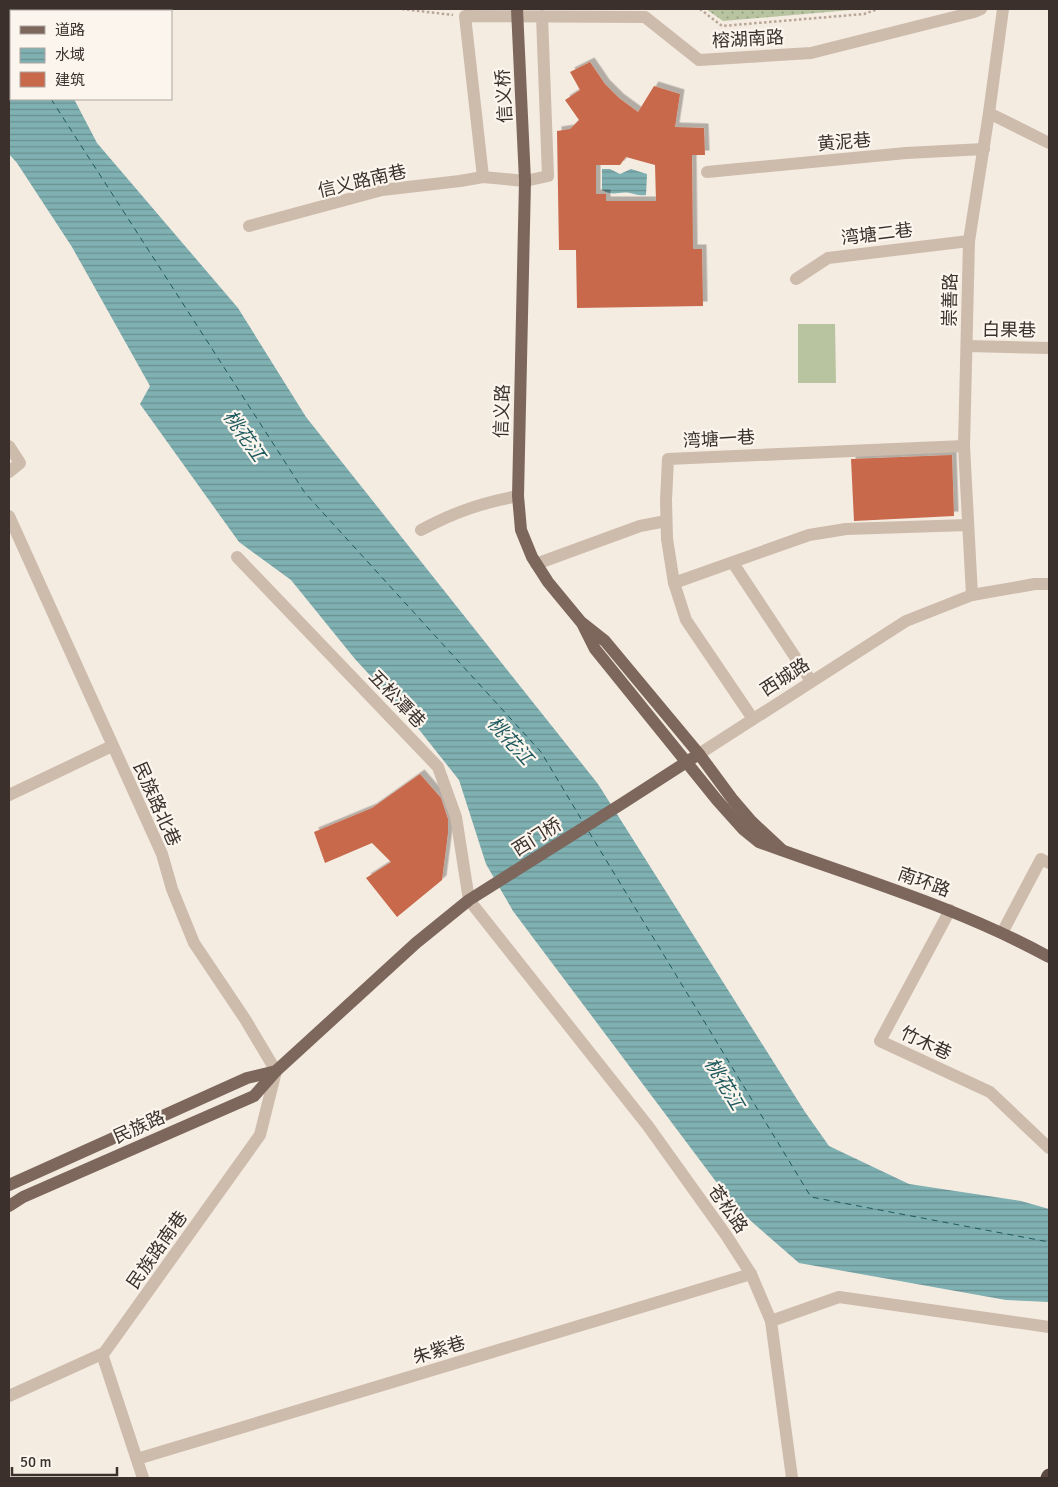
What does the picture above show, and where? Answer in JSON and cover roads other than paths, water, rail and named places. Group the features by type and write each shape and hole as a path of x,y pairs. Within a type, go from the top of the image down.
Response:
{"main road":[{"name":"信义桥","path":"517,9 526,182"},
{"name":"信义路","path":"526,182 518,496 521,530 536,564 548,582 581,622"},
{"name":"南环路","path":"581,622 605,641 699,754 733,800 751,821 782,850"},
{"name":"南环路","path":"581,622 596,649 687,762 743,829 760,842 950,910 1002,933 1049,957"},
{"name":"西城路","path":"624,803 699,754"},
{"name":"西门桥","path":"468,900 624,803"},
{"name":"民族路","path":"9,1206 23,1197 254,1096 276,1071 416,943 468,900"},
{"name":"民族路","path":"9,1185 247,1078 276,1071"}],"street":[{"name":"榕湖南路","path":"483,177 465,16 645,17 699,60 811,53 981,9"},
{"name":"崇善路","path":"972,595 964,446 969,241 990,113 1002,9"},
{"path":"526,182 548,176 542,16"},
{"path":"990,113 1049,143"},
{"name":"黄泥巷","path":"707,172 906,153 984,149"},
{"name":"信义路南巷","path":"249,226 382,190 483,177 526,182"},
{"name":"湾塘二巷","path":"796,279 828,258 969,241"},
{"name":"白果巷","path":"967,346 1049,348"},
{"path":"9,446 20,463 9,472"},
{"name":"湾塘一巷","path":"753,718 686,620 674,583 666,520 668,459 964,446"},
{"path":"421,530 450,514 485,502 518,496"},
{"name":"民族路北巷","path":"9,516 162,854 172,889 194,943 245,1019 276,1071"},
{"path":"536,564 640,526 666,520"},
{"path":"674,583 810,535 846,529 968,525"},
{"name":"五松潭巷","path":"237,556 438,767 456,817 468,900"},
{"path":"732,563 811,681"},
{"name":"西城路","path":"699,754 906,621 972,595 1035,584 1049,584"},
{"path":"9,795 112,746"},
{"path":"1002,933 1041,859 1049,863"},
{"name":"苍松路","path":"468,900 648,1126 751,1274 771,1321 792,1478"},
{"name":"竹木巷","path":"950,910 880,1041 990,1092 1049,1148"},
{"name":"民族路南巷","path":"9,1396 104,1353 260,1136 276,1071"},
{"name":"朱紫巷","path":"136,1459 751,1274"},
{"path":"771,1321 839,1297 1049,1327"},
{"path":"102,1354 143,1478"}],"water":[{"name":"桃花江","path":"9,9 29,9 10,10 10,100 75,100 97,143 238,308 306,417 598,784 805,1112 829,1146 909,1184 1021,1201 1049,1209 1049,1302 1006,1300 799,1263 735,1207 513,911 486,864 459,780 413,722 355,659 291,580 239,542 140,404 150,386 72,247 17,163 9,154"},
{"path":"602,169 610,169 620,174 631,169 647,174 646,195 610,193 602,190"}]}
